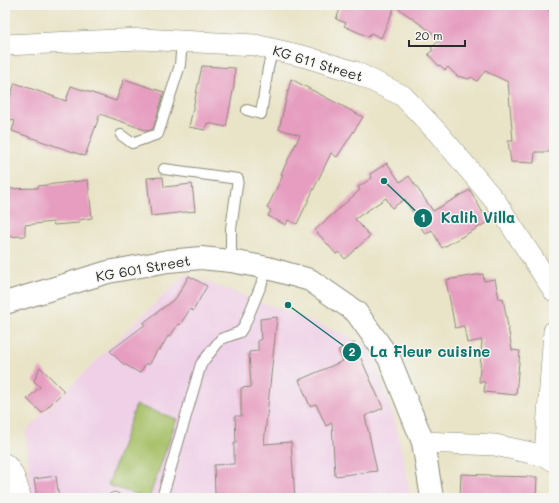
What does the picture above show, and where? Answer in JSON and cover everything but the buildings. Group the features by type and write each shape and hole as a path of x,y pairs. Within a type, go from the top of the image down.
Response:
{"main road":[{"name":"KG 601 Street","path":"5,303 108,272 201,258 231,261 268,268 310,280 356,312 389,358 423,442 432,498"}],"street":[{"name":"KG 611 Street","path":"5,46 141,39 254,45 306,57 355,72 403,96 439,134 496,202 554,291"},
{"path":"423,442 495,445 550,458 554,331"},
{"path":"5,464 14,478 20,498"}],"lane":[{"path":"121,135 132,143 158,134 180,65 182,41"},
{"path":"247,110 261,114 268,68 273,49"},
{"path":"164,169 238,179 231,229 231,261"},
{"path":"162,498 200,364 221,339 240,332 268,268"}],"shaded area":[{"path":"186,274 346,335 370,348 395,421 411,498 31,498 26,431"}],"green space":[{"path":"136,405 177,419 149,498 108,485"}],"place":[{"name":"Kalih Villa","path":"384,181"},
{"name":"La Fleur cuisine","path":"288,305"}]}
